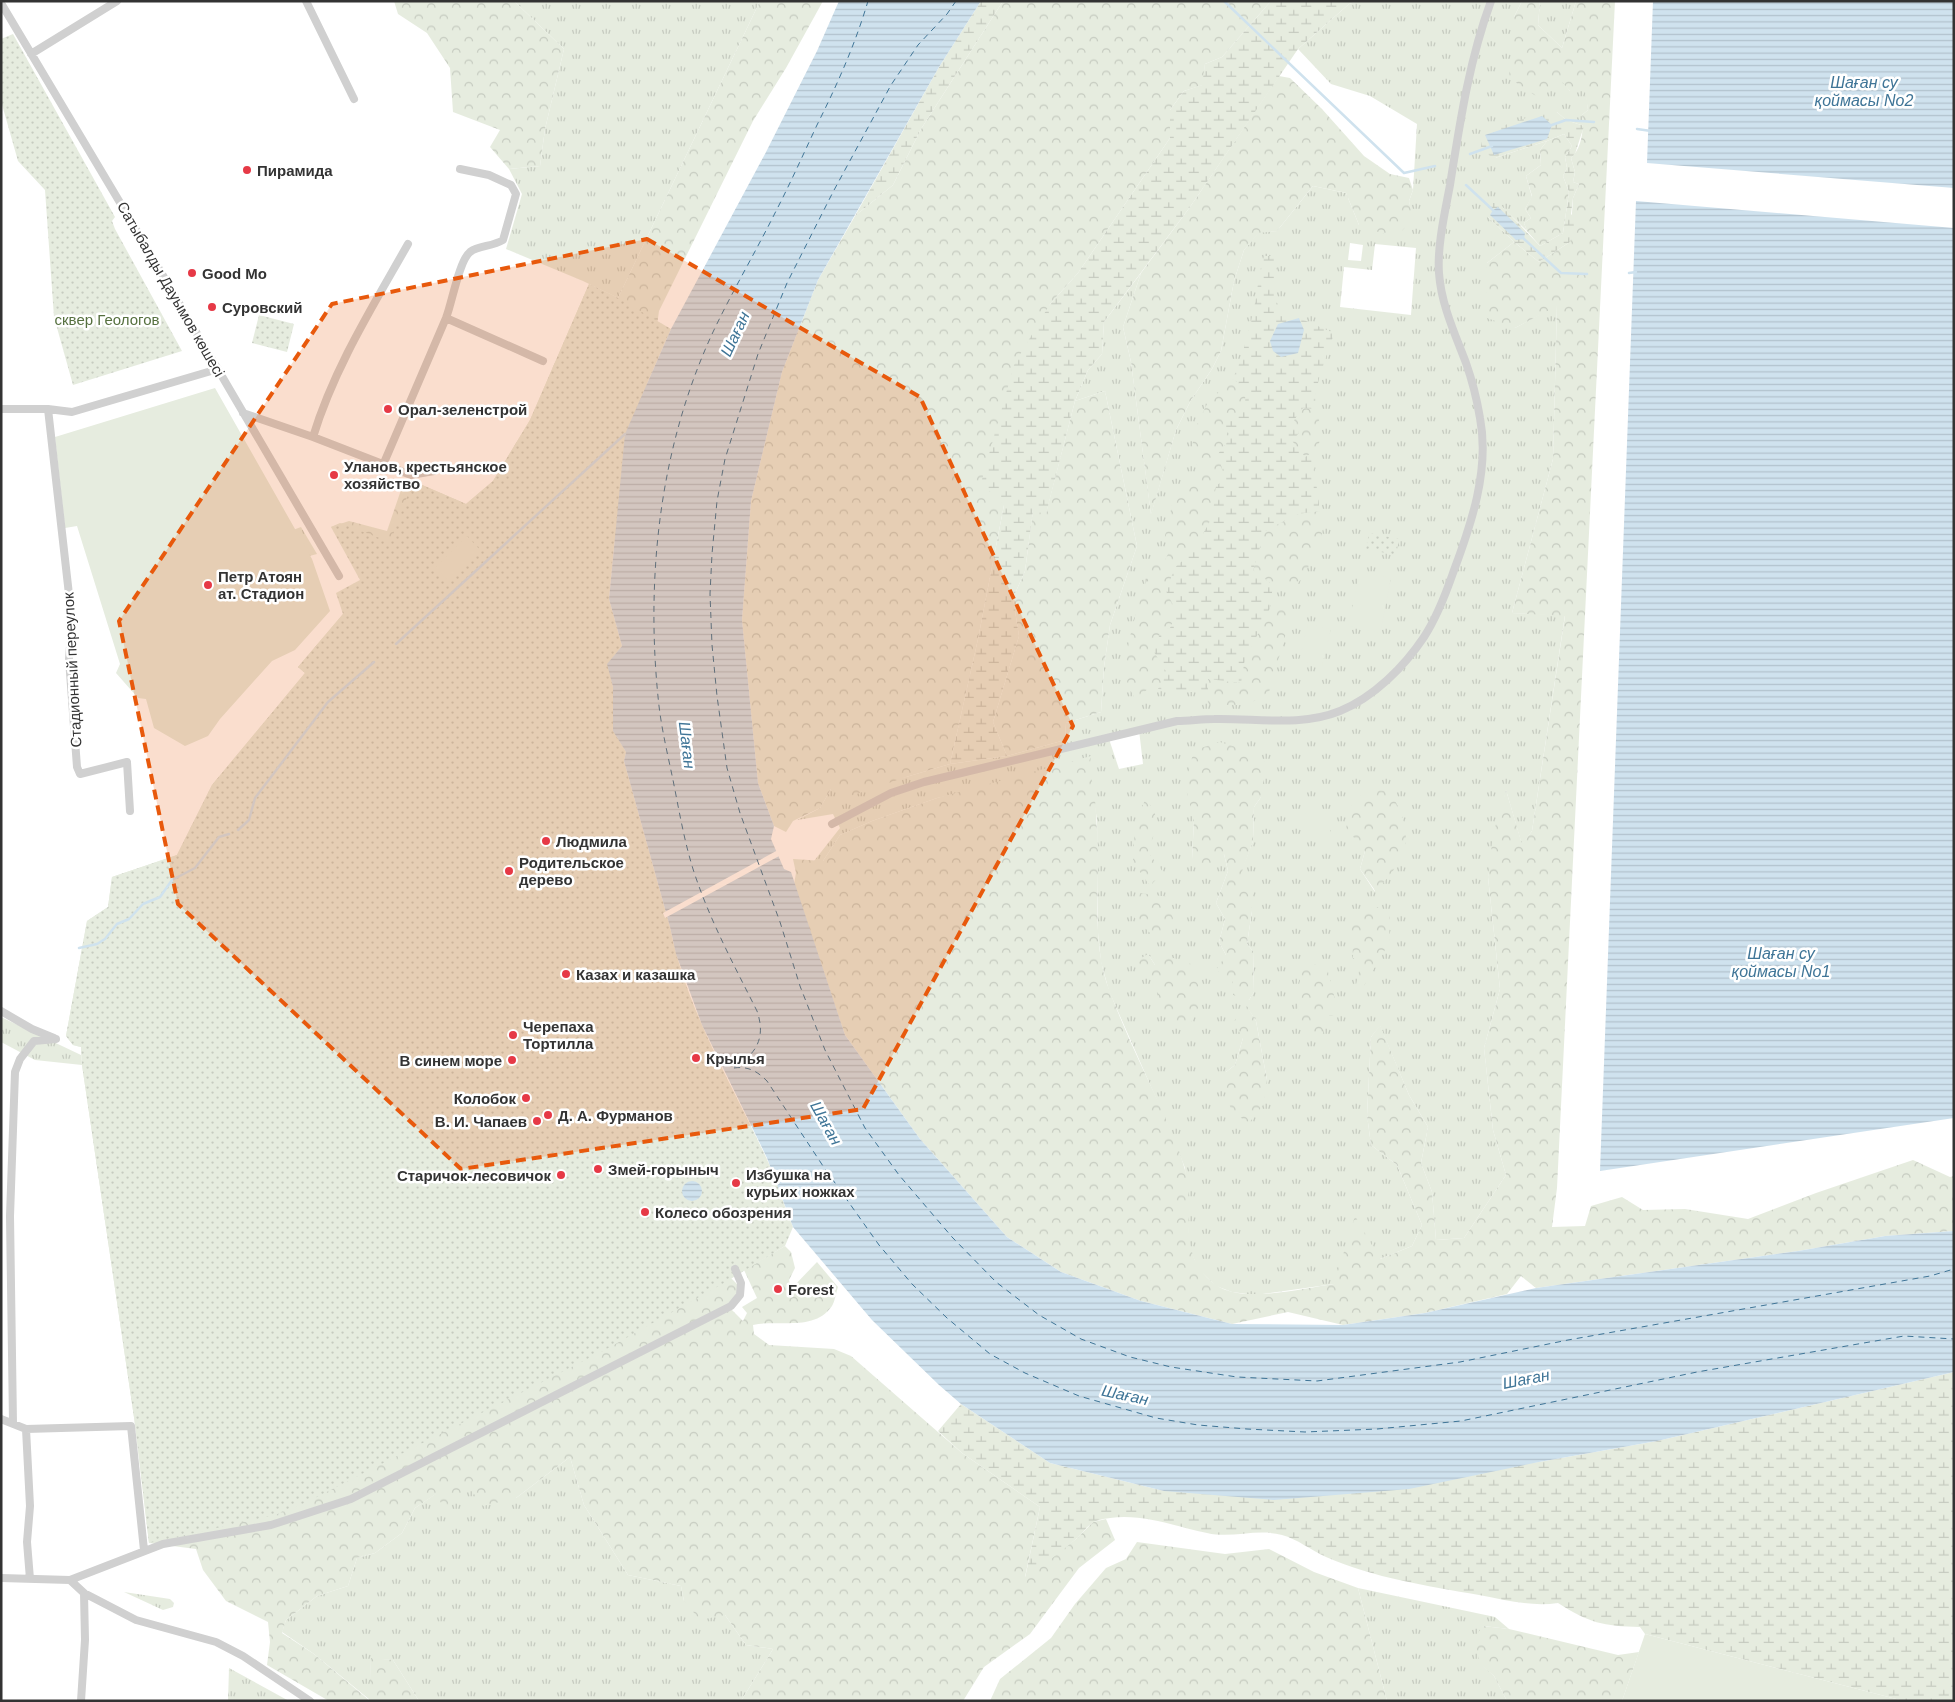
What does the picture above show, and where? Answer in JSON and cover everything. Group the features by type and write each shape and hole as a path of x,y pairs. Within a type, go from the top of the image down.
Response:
{"street":[{"path":"32,54 117,1"},
{"path":"306,1 354,99"},
{"path":"832,824 892,793 924,782 1168,724 1213,719 1277,721 1306,719 1339,712 1358,702 1382,684 1407,660 1439,611 1474,510 1482,472 1481,419 1467,366 1448,311 1439,272 1446,206 1469,70 1491,1"},
{"name":"Сатыбалды Дауымов көшесі","path":"1,3 339,576"},
{"path":"383,465 452,304 462,263 468,253 477,248 495,245 503,240 516,194 511,185 489,175 460,169"},
{"path":"313,437 338,370 408,244"},
{"path":"446,318 543,361"},
{"path":"1,409 48,409 72,412 218,369"},
{"name":"Стадионный переулок","path":"48,409 72,621 69,659 77,767 80,774 127,762 130,812"},
{"path":"243,413 313,437 411,475 434,471"},
{"path":"1,1011 32,1029 56,1039 34,1041 20,1059 15,1072 10,1216 13,1423"},
{"path":"1,1216 10,1216"},
{"path":"1,1578 70,1580 163,1544 271,1526 351,1499 731,1306 740,1295 740,1282 735,1269"},
{"path":"1,1419 26,1429 131,1426 144,1550"},
{"path":"26,1429 30,1506 26,1542 30,1579"},
{"path":"70,1580 84,1594 136,1620 216,1642 243,1656 310,1701"},
{"path":"82,1701 85,1640 84,1594"}],"highlighted area":[{"path":"647,239 920,397 1073,726 863,1109 461,1169 178,904 119,621 332,304"}],"green space":[{"path":"394,1 514,1 564,49 545,129 540,166 509,169 490,147 500,130 453,112 450,68 427,33 398,14"},
{"path":"514,1 760,1 618,298 583,281 506,249 522,194 509,169 540,166 545,129 564,49"},
{"path":"760,1 823,1 786,68 753,121 659,311 653,354 603,598 331,527 349,521 387,531 401,490 390,485 413,481 466,504 493,481 530,420 589,284 618,298"},
{"path":"981,1 1003,1 921,129 893,185 855,216 939,67"},
{"path":"1003,1 1271,1 1222,57 1205,64 1203,85 1184,91 1170,110 1170,138 1078,273 1050,304 1004,505 978,639 950,764 845,798 831,789 820,808 793,821 786,832 774,826 758,783 742,620 751,501 782,372 818,280 855,216 893,185 921,129"},
{"path":"1271,1 1358,1 1349,4 1298,49 1190,207 1104,322 1102,354 1088,370 1075,401 1046,514 1033,511 1025,571 1013,598 1019,636 993,722 1007,756 950,764 978,639 1004,505 981,483 1014,365 1050,304 1078,273 1170,138 1170,110 1184,91 1202,85 1205,64 1222,57"},
{"path":"1358,1 1522,1 1514,17 1570,91 1586,91 1588,110 1582,115 1584,126 1566,120 1557,112 1495,158 1547,141 1540,150 1541,165 1526,176 1532,197 1525,209 1531,218 1524,223 1527,231 1499,204 1488,217 1514,242 1487,263 1515,328 1557,305 1553,459 1512,613 1565,615 1532,831 1522,845 1506,790 1488,877 1500,989 1484,1048 1493,1130 1506,1175 1464,1238 1436,1240 1432,1192 1421,1163 1428,1127 1409,1095 1380,1026 1371,1037 1367,1115 1371,1145 1397,1165 1422,1225 1412,1246 1380,1259 1334,1284 1255,1295 1232,1292 1216,1286 1198,1269 1189,1246 1185,1168 1109,991 1101,962 1098,933 1097,820 1089,768 937,798 872,821 840,835 823,861 814,861 840,828 833,814 797,820 820,808 831,789 906,777 950,764 1007,756 1065,740 1066,723 1101,712 1104,667 1110,625 1137,546 1105,391 1075,401 1088,370 1102,354 1104,322 1141,273 1123,327 1131,362 1151,514 1176,430 1191,400 1212,369 1221,351 1234,281 1244,250 1259,232 1277,231 1313,186 1346,193 1359,225 1412,219 1409,201 1413,190 1417,124 1370,96 1331,84 1298,49 1349,4","holes":["1350,243 1363,245 1361,261 1348,260","1375,244 1416,248 1411,315 1340,307 1344,267 1372,270","1139,730 1143,764 1119,769 1109,739","1261,797 1254,807 1253,841 1239,877 1252,911 1247,944 1253,951 1254,992 1249,1000 1233,982 1226,955 1219,942 1225,919 1216,903 1228,871 1224,854 1192,859 1194,820","1365,851 1375,892 1360,869","1148,954 1155,965 1187,1031 1157,978","1247,1007 1256,1021 1267,1080 1226,1072 1235,1065 1243,1038"]},
{"path":"1522,1 1540,1 1538,25 1562,48 1576,1 1615,1 1557,1188 1552,1227 1585,1226 1591,1206 1622,1197 1643,1210 1685,1209 1748,1219 1816,1193 1913,1160 1950,1177 1954,1176 1954,1231 1885,1236 1798,1251 1536,1288 1521,1276 1507,1294 1425,1313 1343,1325 1288,1312 1232,1324 1141,1301 1061,1272 1007,1237 920,1139 845,1035 794,884 796,873 793,859 823,861 840,835 872,821 937,798 1091,756 1090,767 1095,803 1098,851 1098,933 1104,973 1122,1022 1175,1140 1185,1170 1188,1185 1191,1246 1195,1260 1203,1273 1216,1285 1227,1291 1241,1293 1273,1293 1334,1284 1355,1216 1380,1259 1412,1246 1422,1225 1397,1165 1371,1145 1367,1115 1371,1037 1380,1025 1409,1095 1428,1127 1421,1163 1432,1192 1436,1240 1464,1238 1506,1175 1493,1130 1484,1048 1500,989 1488,877 1493,834 1506,790 1522,844 1532,831 1565,616 1512,613 1553,459 1557,306 1515,328 1487,318 1487,263 1514,242 1539,262 1570,242 1573,198 1579,184 1573,182 1575,172 1571,158 1578,149 1581,138 1582,115 1588,110 1585,91 1570,91 1562,82 1539,98 1509,78 1514,17"},
{"path":"1540,1 1576,1 1562,48 1538,25"},
{"name":"сквер Геологов","path":"13,34 115,217 112,221 115,229 182,351 73,385 54,317 45,190 18,161 1,101 1,39"},
{"path":"1279,76 1290,78 1322,109 1364,156 1390,174 1409,178 1413,190 1409,201 1413,219 1395,238 1359,225 1346,193 1313,186 1277,231 1259,233 1244,250 1234,281 1221,351 1212,369 1191,400 1176,430 1151,515 1131,362 1123,327 1141,273 1190,207"},
{"path":"1557,112 1566,120 1584,126 1575,154 1571,158 1575,172 1573,182 1579,184 1573,198 1571,214 1576,220 1570,242 1539,262 1514,242 1488,217 1483,203 1499,203 1540,246 1563,233 1569,192 1563,176 1567,168 1565,157 1572,146 1564,134 1495,158 1480,151 1484,132 1541,113"},
{"path":"1564,134 1572,146 1565,157 1567,168 1563,176 1569,192 1563,233 1540,246 1527,231 1524,223 1531,218 1525,209 1532,196 1526,176 1541,165 1540,150 1547,141"},
{"path":"1264,256 1275,256 1277,269 1276,298 1280,308 1298,318 1291,319 1304,330 1299,318 1334,333 1319,380 1315,409 1303,408 1294,420 1299,433 1292,441 1305,457 1310,454 1315,458 1314,471 1319,511 1297,514 1265,531 1253,570 1273,585 1270,608 1244,663 1241,683 1208,679 1208,692 1158,689 1167,673 1154,652 1161,630 1170,628 1177,613 1166,591 1175,567 1192,553 1212,518 1216,486 1225,479 1218,454 1231,437 1224,426 1245,404 1246,389 1233,379 1248,332"},
{"path":"589,284 618,298 671,329 625,434 609,599 622,646 608,664 613,687 613,730 626,752 624,761 677,957 687,986 710,1044 769,1164 793,1227 785,1246 724,1283 603,1351 307,1502 275,1515 149,1543 135,1424 82,1065 81,1047 73,1045 66,1036 87,921 108,907 112,877 177,855 212,785 305,673 298,667 343,614 336,593 360,580 331,527 340,523 390,542 413,481 466,504 493,481 530,420"},
{"path":"259,315 294,324 287,352 252,343"},
{"path":"1233,379 1246,389 1245,404 1224,426 1231,437 1218,454 1225,479 1216,487 1212,518 1192,553 1175,567 1177,613 1170,628 1167,673 1154,698 1148,689 1135,699 1128,683 1126,668 1130,638 1139,605 1153,562 1165,560 1172,546 1164,540 1173,501 1203,470 1191,460 1194,431 1208,402"},
{"name":"Петр Атоян ат. Стадион","path":"215,388 312,559 330,611 295,650 272,661 220,719 208,736 185,746 154,728 146,699 138,698 116,673 120,664 77,526 65,528 55,437"},
{"path":"1105,391 1137,546 1110,625 1104,667 1101,712 1066,723 1065,740 1007,756 993,722 1019,636 1013,598 1025,571 1033,510 1046,513 1075,401"},
{"path":"1303,408 1315,409 1318,415 1320,440 1315,458 1310,454 1305,457 1292,441 1299,433 1294,420"},
{"path":"1319,511 1323,521 1321,537 1305,573 1296,586 1273,585 1253,570 1265,531 1297,514"},
{"path":"301,527 317,554 294,560 285,533"},
{"path":"1369,533 1399,539 1396,555 1366,549"},
{"path":"467,536 481,551 450,582 435,568"},
{"path":"1360,572 1391,578 1380,633 1348,626"},
{"path":"1270,608 1293,609 1269,692 1247,705 1208,705 1207,679 1241,683 1244,663"},
{"path":"343,614 713,1281 731,1278 737,1284 737,1295 728,1306 743,1321 747,1313 742,1307 757,1298 744,1270 785,1246 791,1252 795,1268 789,1280 791,1289 817,1262 838,1287 832,1306 825,1314 806,1322 753,1325 754,1334 769,1345 834,1349 851,1356 962,1453 1040,1507 1025,1577 1076,1539 1093,1522 1106,1519 1115,1540 1079,1568 1030,1634 984,1667 963,1701 741,1701 773,1649 746,1645 725,1615 700,1620 684,1601 681,1586 628,1575 584,1505 570,1457 516,1498 483,1506 468,1486 445,1510 436,1494 415,1508 402,1533 375,1553 357,1558 348,1586 317,1596 286,1620 282,1633 314,1654 369,1700 371,1658 393,1660 419,1701 329,1701 267,1665 270,1642 268,1622 226,1601 203,1570 196,1549 149,1543 135,1424 82,1065 81,1047 73,1045 66,1036 87,921 108,907 112,877 177,855 212,785 305,673 298,667"},
{"path":"1308,624 1331,629 1322,666 1299,661"},
{"path":"1220,742 1252,752 1266,763 1261,797 1254,807 1253,841 1240,877 1252,886 1252,911 1247,944 1253,951 1254,992 1249,1000 1233,995 1233,982 1216,970 1226,955 1219,942 1225,919 1216,903 1228,871 1224,854 1207,869 1192,859 1194,820 1185,785 1194,750"},
{"path":"1369,790 1389,791 1404,821 1406,837 1401,858 1376,892 1360,869 1365,851 1346,828 1353,801"},
{"path":"1145,800 1154,809 1157,825 1148,852 1163,872 1150,886 1133,862 1135,824"},
{"path":"1330,813 1330,837 1301,837 1301,814"},
{"path":"1140,893 1168,897 1173,919 1159,942 1134,917"},
{"path":"1373,905 1390,913 1389,943 1362,989 1356,985 1361,962 1353,958 1351,915"},
{"path":"1148,954 1155,965 1170,957 1197,966 1199,1006 1187,1031 1158,1008 1157,978 1144,975 1138,960"},
{"path":"1305,964 1315,964 1327,968 1339,1015 1324,1016 1323,1036 1313,1037 1304,1028 1298,1010 1300,978"},
{"path":"1247,1006 1256,1021 1267,1080 1263,1105 1249,1123 1232,1112 1227,1097 1226,1072 1235,1065 1243,1038 1233,1022"},
{"path":"1,1017 81,1055 82,1065 35,1060 1,1042"},
{"path":"1954,1372 1954,1701 1904,1701 1645,1634 1640,1627 1616,1626 1597,1622 1579,1615 1558,1603 1518,1602 1421,1585 1382,1576 1326,1557 1293,1539 1273,1533 1216,1535 1152,1520 1124,1517 1110,1518 1093,1522 1070,1544 1025,1578 1040,1507 962,1453 938,1431 961,1404 1050,1463 1164,1491 1539,1462 1657,1441"},
{"path":"570,1457 584,1505 628,1575 681,1586 684,1601 725,1615 746,1645 773,1649 741,1701 419,1701 393,1660 371,1659 370,1700 314,1654 282,1632 286,1620 317,1596 348,1586 357,1558 375,1553 402,1533 415,1508 437,1493 469,1485 516,1498"},
{"path":"1137,1542 1225,1554 1269,1549 1314,1572 1358,1588 1387,1701 990,1701 1000,1679 1051,1638 1075,1604 1106,1568 1126,1559"},
{"path":"1358,1588 1495,1617 1509,1629 1483,1626 1480,1663 1494,1676 1507,1701 1387,1701"},
{"path":"124,1592 170,1599 174,1603 173,1607 163,1610"},
{"path":"1483,1626 1509,1629 1618,1655 1639,1652 1622,1701 1507,1701 1494,1676 1480,1664 1474,1638"},
{"path":"1645,1634 1904,1701 1622,1701"},
{"path":"229,1668 289,1701 228,1701"}],"water":[{"name":"Шаған","path":"839,1 981,1 939,67 818,280 782,372 751,501 742,620 758,783 774,826 771,839 784,869 791,872 845,1035 920,1139 1007,1237 1061,1272 1141,1301 1232,1324 1343,1325 1425,1313 1536,1288 1798,1251 1885,1236 1954,1231 1954,1372 1657,1441 1539,1462 1409,1489 1274,1500 1164,1491 1050,1463 961,1404 872,1320 793,1227 767,1158 702,1025 676,954 624,761 626,752 613,731 613,687 607,664 622,646 609,599 625,434 671,329 765,154 817,51"},
{"name":"Шаған су қоймасы No2","path":"1653,1 1954,1 1954,188 1647,163"},
{"path":"1542,116 1552,125 1547,139 1494,155 1485,135"},
{"name":"Шаған су қоймасы No1","path":"1636,201 1954,228 1954,1118 1600,1171"},
{"path":"1498,207 1525,233 1524,239 1516,240 1490,215"},
{"path":"1299,318 1304,330 1298,353 1281,357 1273,351 1270,341 1278,324"},
{"path":"692,1181 699,1184 702,1191 699,1198 692,1201 685,1198 682,1191 685,1184"}],"pier":[{"path":"778,850 781,855 665,918 663,913"}],"waterway":[{"path":"1224,1 1404,173 1435,166"},
{"path":"1549,126 1566,120 1594,122"},
{"path":"1637,129 1651,131"},
{"path":"1470,154 1492,146"},
{"path":"1466,185 1495,212"},
{"path":"1523,238 1561,273 1587,274"},
{"path":"1629,273 1636,272"},
{"path":"396,644 625,434"},
{"path":"238,830 249,820 255,798 328,702 374,662"},
{"path":"79,948 97,944 105,939 117,924 129,919 143,904 160,897 172,880 195,868 219,837 229,834"}],"ferry route":[{"path":"734,1067 749,1056 758,1044 760,1020 699,888 684,836 665,743 659,706 655,659 654,611 660,515 668,468 695,376 713,332 781,202 832,95 868,1"},
{"path":"956,1 947,14 918,45 891,85 833,192 787,283 758,354 725,459 717,501 710,594 717,696 727,768 740,813 780,922 800,986 825,1050 865,1128 899,1175 952,1237 996,1282 1039,1315 1081,1339 1130,1357 1171,1367 1237,1377 1317,1381 1460,1362 1568,1340 1930,1276 1954,1269"},
{"path":"734,1068 752,1070 760,1074 767,1081 823,1166 879,1245 912,1284 947,1318 990,1354 1025,1373 1079,1396 1156,1418 1198,1425 1305,1432 1377,1429 1461,1421 1697,1372 1904,1336 1954,1339"}],"place":[{"name":"Пирамида","path":"247,170"},
{"name":"Good Mo","path":"192,273"},
{"name":"Суровский","path":"212,307"},
{"name":"Орал-зеленстрой","path":"388,409"},
{"name":"Уланов, крестьянское хозяйство","path":"334,475"},
{"name":"Петр Атоян ат. Стадион","path":"208,585"},
{"name":"Людмила","path":"546,841"},
{"name":"Родительское дерево","path":"509,871"},
{"name":"Казах и казашка","path":"566,974"},
{"name":"Черепаха Тортилла","path":"513,1035"},
{"name":"Крылья","path":"696,1058"},
{"name":"В синем море","path":"512,1060"},
{"name":"Колобок","path":"526,1098"},
{"name":"Д. А. Фурманов","path":"548,1115"},
{"name":"В. И. Чапаев","path":"537,1121"},
{"name":"Змей-горыныч","path":"598,1169"},
{"name":"Старичок-лесовичок","path":"561,1175"},
{"name":"Избушка на курьих ножках","path":"736,1183"},
{"name":"Колесо обозрения","path":"645,1212"},
{"name":"Forest","path":"778,1289"}]}
